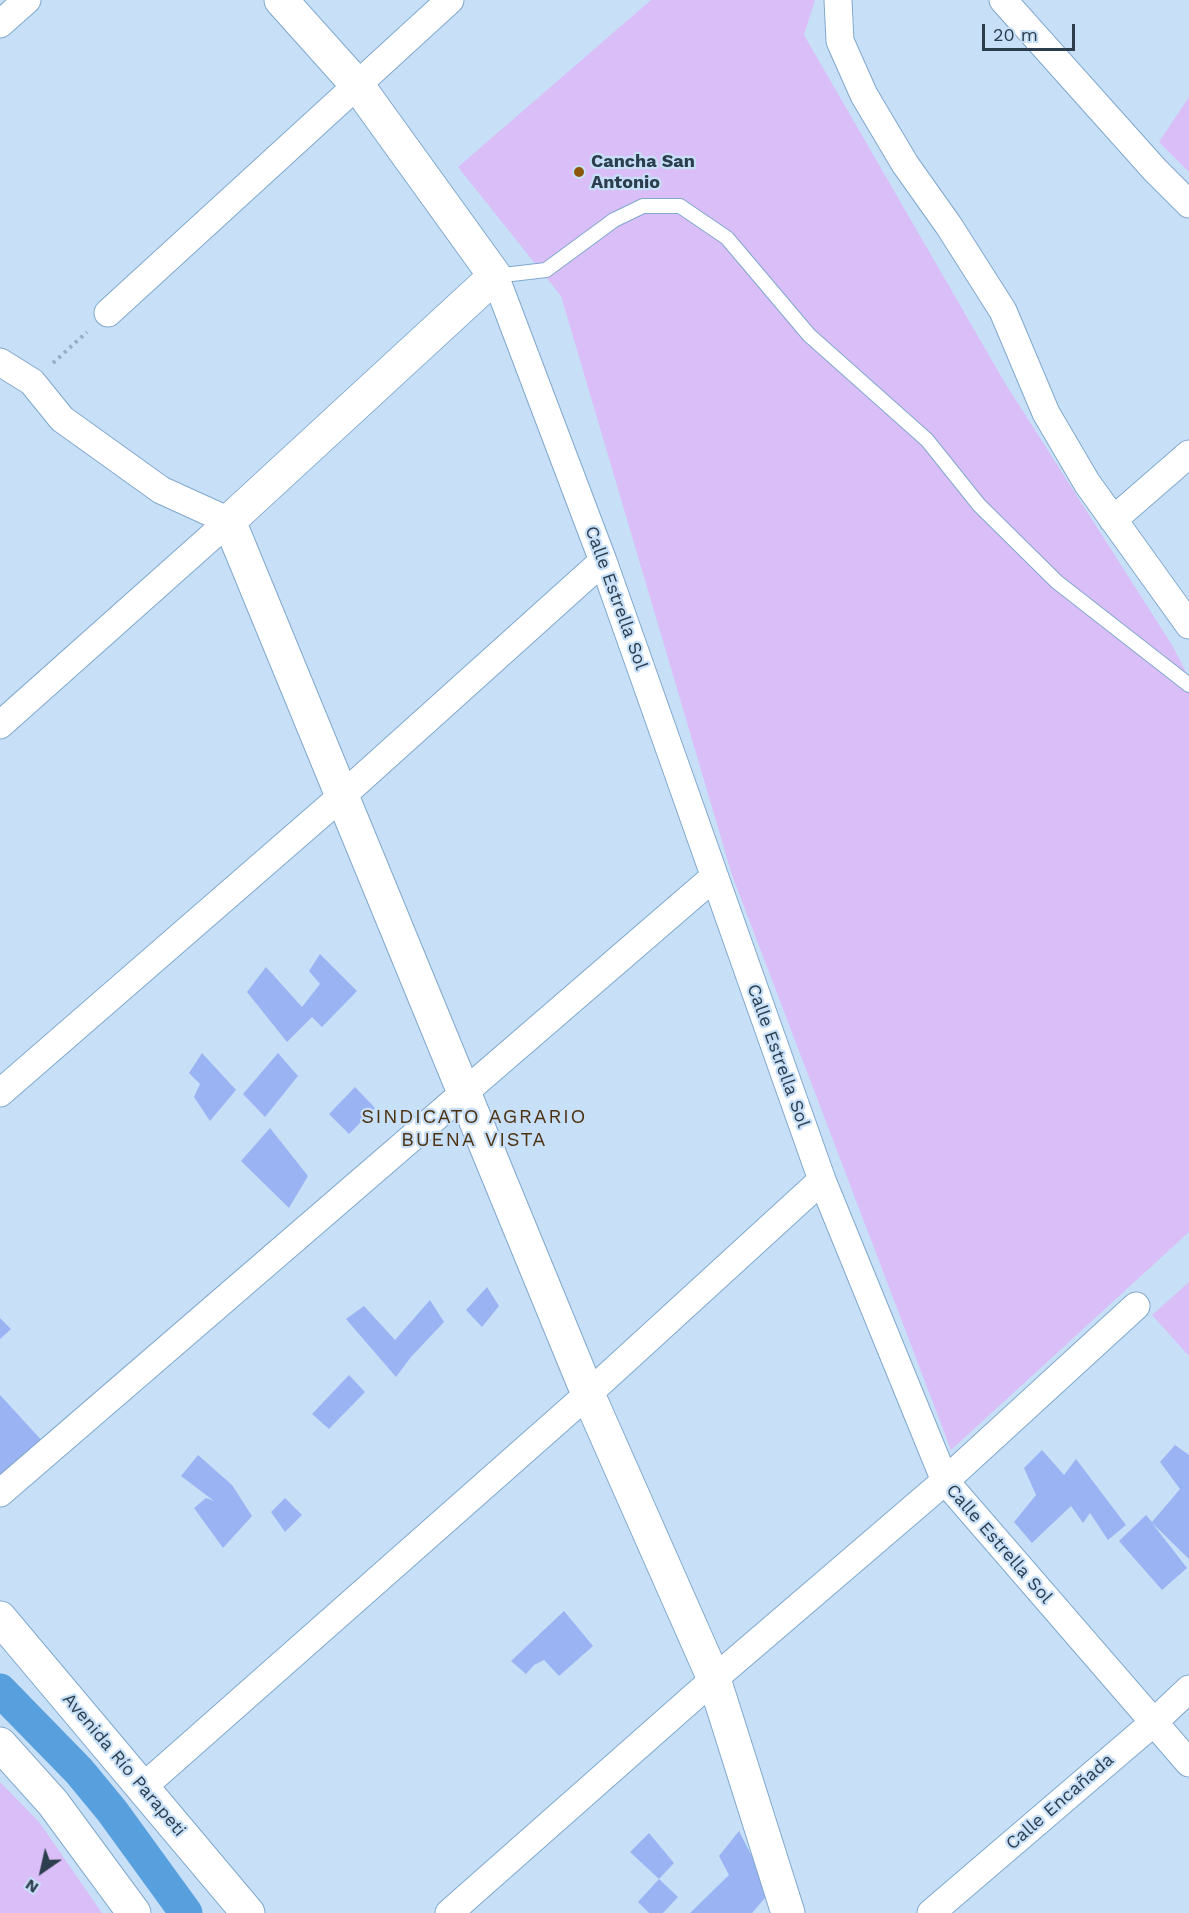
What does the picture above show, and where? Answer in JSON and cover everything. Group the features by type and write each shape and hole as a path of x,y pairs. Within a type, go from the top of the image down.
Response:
{"street":[{"path":"0,24 27,0"},
{"path":"0,725 229,521 495,276 358,86 281,0"},
{"path":"108,313 450,0"},
{"path":"838,0 840,41 864,95 905,164 949,226 1003,311 1046,413 1087,483 1189,625"},
{"path":"1003,0 1147,161 1189,204"},
{"name":"Calle Estrella Sol","path":"495,276 603,561 822,1180 945,1481 1189,1763"},
{"path":"0,362 32,382 62,419 152,484 229,521 588,1394 714,1679 788,1913"},
{"path":"1113,519 1189,454"},
{"path":"0,1093 343,795 603,561"},
{"path":"0,1493 714,877"},
{"path":"143,1787 588,1394 822,1180"},
{"path":"449,1913 714,1679 945,1481 1136,1305"},
{"name":"Avenida Río Parapeti","path":"0,1618 248,1913"},
{"name":"Calle Encañada","path":"931,1913 1153,1723 1189,1689"},
{"path":"0,1744 53,1803 134,1913"}],"lane":[{"path":"495,276 546,270 614,220 643,206 680,206 727,238 809,335 927,440 979,505 1057,582 1189,685"}],"path":[{"path":"32,382 108,313"}],"shaded area":[{"path":"651,0 815,0 804,35 1005,383 1172,645 1189,678 1189,1232 951,1450 732,875 561,296 458,167"},
{"path":"1189,97 1189,172 1159,142"},
{"path":"1189,1282 1189,1356 1152,1315"},
{"path":"0,1782 39,1822 102,1913 0,1913"}],"building":[{"path":"320,954 357,991 322,1027 312,1017 287,1042 247,992 266,967 302,1007 320,984 309,971"},
{"path":"202,1053 236,1090 210,1121 194,1097 200,1084 189,1073"},
{"path":"278,1053 298,1076 265,1117 243,1094"},
{"path":"355,1087 375,1108 349,1134 329,1114"},
{"path":"270,1128 308,1176 289,1208 241,1161"},
{"path":"487,1287 499,1306 482,1327 466,1310"},
{"path":"430,1300 444,1322 411,1357 396,1377 346,1319 364,1306 395,1340"},
{"path":"0,1318 11,1329 0,1339"},
{"path":"349,1375 365,1392 329,1429 312,1414"},
{"path":"0,1395 45,1444 0,1481"},
{"path":"1175,1445 1189,1455 1189,1559 1152,1523 1187,1568 1162,1590 1119,1541 1146,1515 1152,1522 1180,1489 1160,1462"},
{"path":"1042,1450 1064,1475 1076,1459 1126,1525 1108,1540 1090,1513 1083,1523 1071,1506 1032,1543 1014,1522 1036,1495 1024,1468"},
{"path":"198,1455 232,1485 252,1516 223,1548 194,1508 206,1498 214,1501 181,1476"},
{"path":"285,1498 302,1515 285,1532 271,1512"},
{"path":"564,1611 593,1646 559,1676 544,1660 534,1665 526,1674 511,1661"},
{"path":"739,1831 770,1892 752,1913 690,1913 729,1875 719,1856"},
{"path":"649,1833 674,1863 659,1879 630,1852"},
{"path":"659,1879 678,1897 663,1913 649,1913 638,1902"}],"waterway":[{"path":"0,1690 79,1771 112,1811 186,1913"}],"place":[{"name":"Cancha San Antonio","path":"579,172"}],"district":[{"name":"SINDICATO AGRARIO BUENA VISTA","path":"474,1128"}]}
